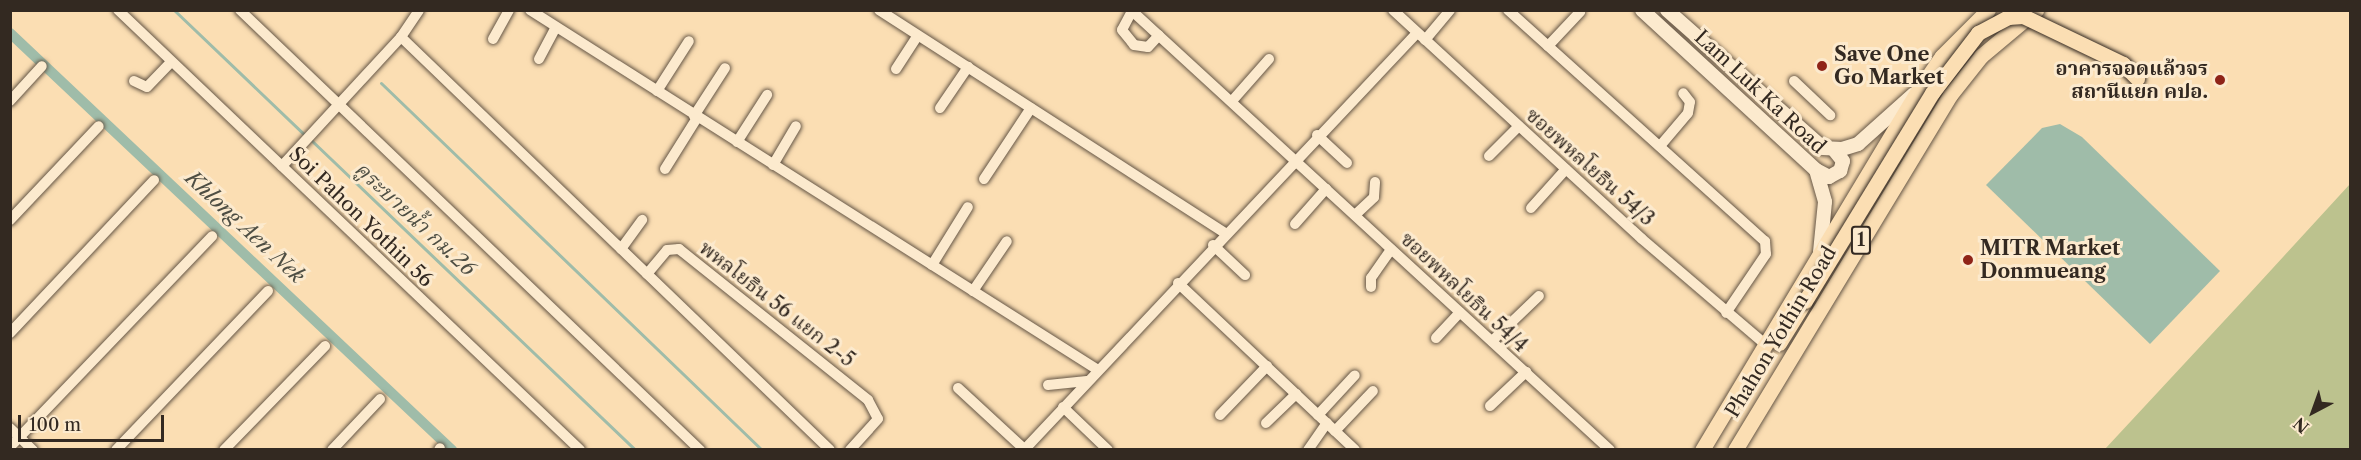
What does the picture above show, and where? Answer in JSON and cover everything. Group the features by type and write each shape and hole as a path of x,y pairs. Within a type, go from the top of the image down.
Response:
{"main road":[{"name":"Lam Luk Ka Road","path":"1642,10 1816,170 1826,202 1820,252"},
{"name":"Lam Luk Ka Road","path":"1668,10 1815,143 1834,150 1858,144 1918,91"},
{"name":"Phahon Yothin Road","path":"1702,450 1918,91 1942,56 1988,10"},
{"name":"Phahon Yothin Road","path":"1735,450 1943,105 1981,56 2037,10"},
{"path":"1741,386 1775,349 1932,93 1978,33 2008,17 2023,16 2123,64 2137,78"},
{"path":"1816,170 1828,177 1840,171 1843,161 1834,150"}],"street":[{"name":"Soi Pahon Yothin 56","path":"118,10 580,450"},
{"path":"240,10 700,450"},
{"path":"282,166 339,107 401,37 419,10"},
{"path":"493,39 509,10"},
{"path":"530,10 1098,369"},
{"name":"ซอยพหลโยธิน 54/3","path":"1393,10 1726,313 1766,345"},
{"path":"958,388 1024,449 1317,135 1450,10"},
{"path":"1509,10 1767,246 1766,254 1726,313"},
{"path":"880,11 1225,233"},
{"path":"1131,11 1122,30 1134,45 1148,47 1159,35"},
{"name":"ซอยพหลโยธิน 54/4","path":"1131,11 1232,101 1610,450"},
{"path":"1548,46 1580,12"},
{"path":"539,59 556,27"},
{"path":"896,69 918,35"},
{"path":"401,37 830,450"},
{"path":"657,91 689,41"},
{"path":"1232,101 1269,59"},
{"path":"134,81 147,87 171,62"},
{"path":"10,101 42,66"},
{"path":"940,108 968,67"},
{"path":"665,169 725,68"},
{"path":"1794,81 1830,116"},
{"path":"1660,146 1688,113 1690,102 1683,93"},
{"path":"736,142 767,95"},
{"path":"984,179 1031,108"},
{"path":"10,220 99,126"},
{"path":"773,165 796,126"},
{"path":"1488,156 1519,126"},
{"path":"1317,135 1347,163"},
{"path":"1531,208 1566,169"},
{"path":"10,333 154,180"},
{"path":"1354,215 1374,197 1375,182"},
{"path":"1295,224 1326,189"},
{"path":"932,265 968,207"},
{"path":"621,249 642,220"},
{"path":"10,447 212,236"},
{"path":"973,291 1007,241"},
{"path":"1213,245 1245,275"},
{"name":"พหลโยธิน 56 แยก 2-5","path":"647,274 667,250 679,249 868,400 878,419 850,450"},
{"path":"1371,286 1371,278 1391,249"},
{"path":"1178,283 1355,450"},
{"path":"116,450 268,291"},
{"path":"1492,341 1539,297"},
{"path":"1436,338 1460,312"},
{"path":"224,450 325,346"},
{"path":"1220,415 1266,366"},
{"path":"1491,406 1526,372"},
{"path":"1318,415 1355,375"},
{"path":"1048,385 1087,381"},
{"path":"1308,450 1373,391"},
{"path":"1266,423 1296,394"},
{"path":"332,450 380,399"},
{"path":"1063,407 1108,450"},
{"path":"10,428 33,450"}],"green space":[{"path":"2350,184 2350,449 2105,449 2250,293"}],"shaded area":[{"path":"2060,124 2082,137 2220,271 2150,344 1986,185 2042,128"}],"waterway":[{"name":"คูระบายน้ำ กม.26","path":"174,10 305,135"},
{"name":"Khlong Aen Nek","path":"10,33 452,450"},
{"name":"คูระบายน้ำ กม.26","path":"381,83 762,450"},
{"name":"คูระบายน้ำ กม.26","path":"310,139 636,450"}],"place":[{"name":"Save One Go Market","path":"1822,66"},
{"name":"อาคารจอดแล้วจร สถานีแยก คปอ.","path":"2220,80"},
{"name":"MITR Market Donmueang","path":"1968,260"}]}
